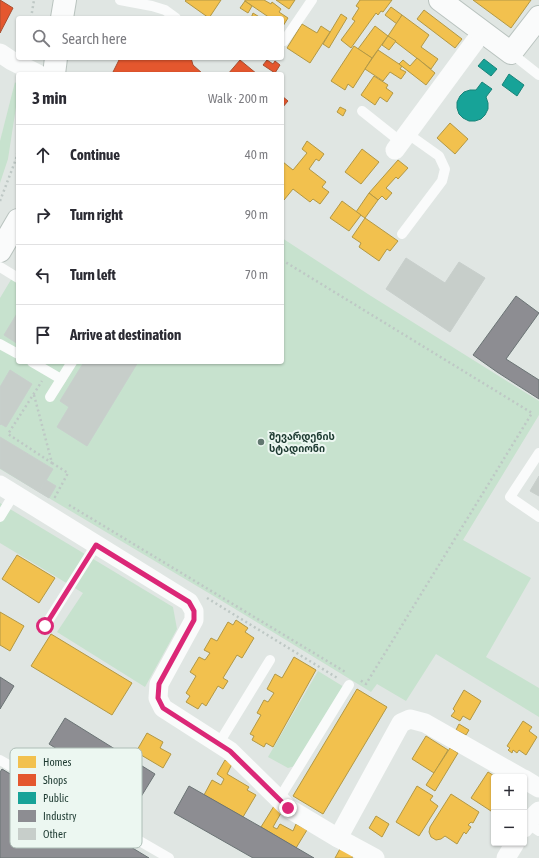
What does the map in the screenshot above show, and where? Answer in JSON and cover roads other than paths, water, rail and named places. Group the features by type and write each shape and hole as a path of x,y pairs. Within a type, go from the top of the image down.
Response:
{"street":[{"path":"62,16 65,0"},
{"path":"440,0 511,53 539,17"},
{"path":"401,142 482,32"},
{"path":"0,53 34,72"},
{"path":"54,72 56,60"},
{"path":"0,251 16,223"},
{"path":"7,489 189,602 194,611 194,620 159,684 158,698 163,708 230,751 288,808 375,858"},
{"path":"338,838 401,723 410,719 425,723 515,774"},
{"path":"527,781 539,788"},
{"path":"506,858 513,846"}],"lane":[{"path":"120,0 165,10 173,16"},
{"path":"284,41 312,0"},
{"path":"511,53 539,75"},
{"path":"362,111 401,142 439,156 445,169 442,181 402,234"},
{"path":"0,267 16,277"},
{"path":"0,345 16,353"},
{"path":"35,364 61,379"},
{"path":"50,397 71,364"},
{"path":"539,453 510,497 539,517"},
{"path":"0,518 7,489"},
{"path":"45,626 96,545"},
{"path":"219,744 270,660"},
{"path":"279,799 351,680"},
{"path":"0,760 10,766"},
{"path":"142,842 169,858"}],"place":[{"name":"შევარდენის სტადიონი","path":"261,442"}]}
